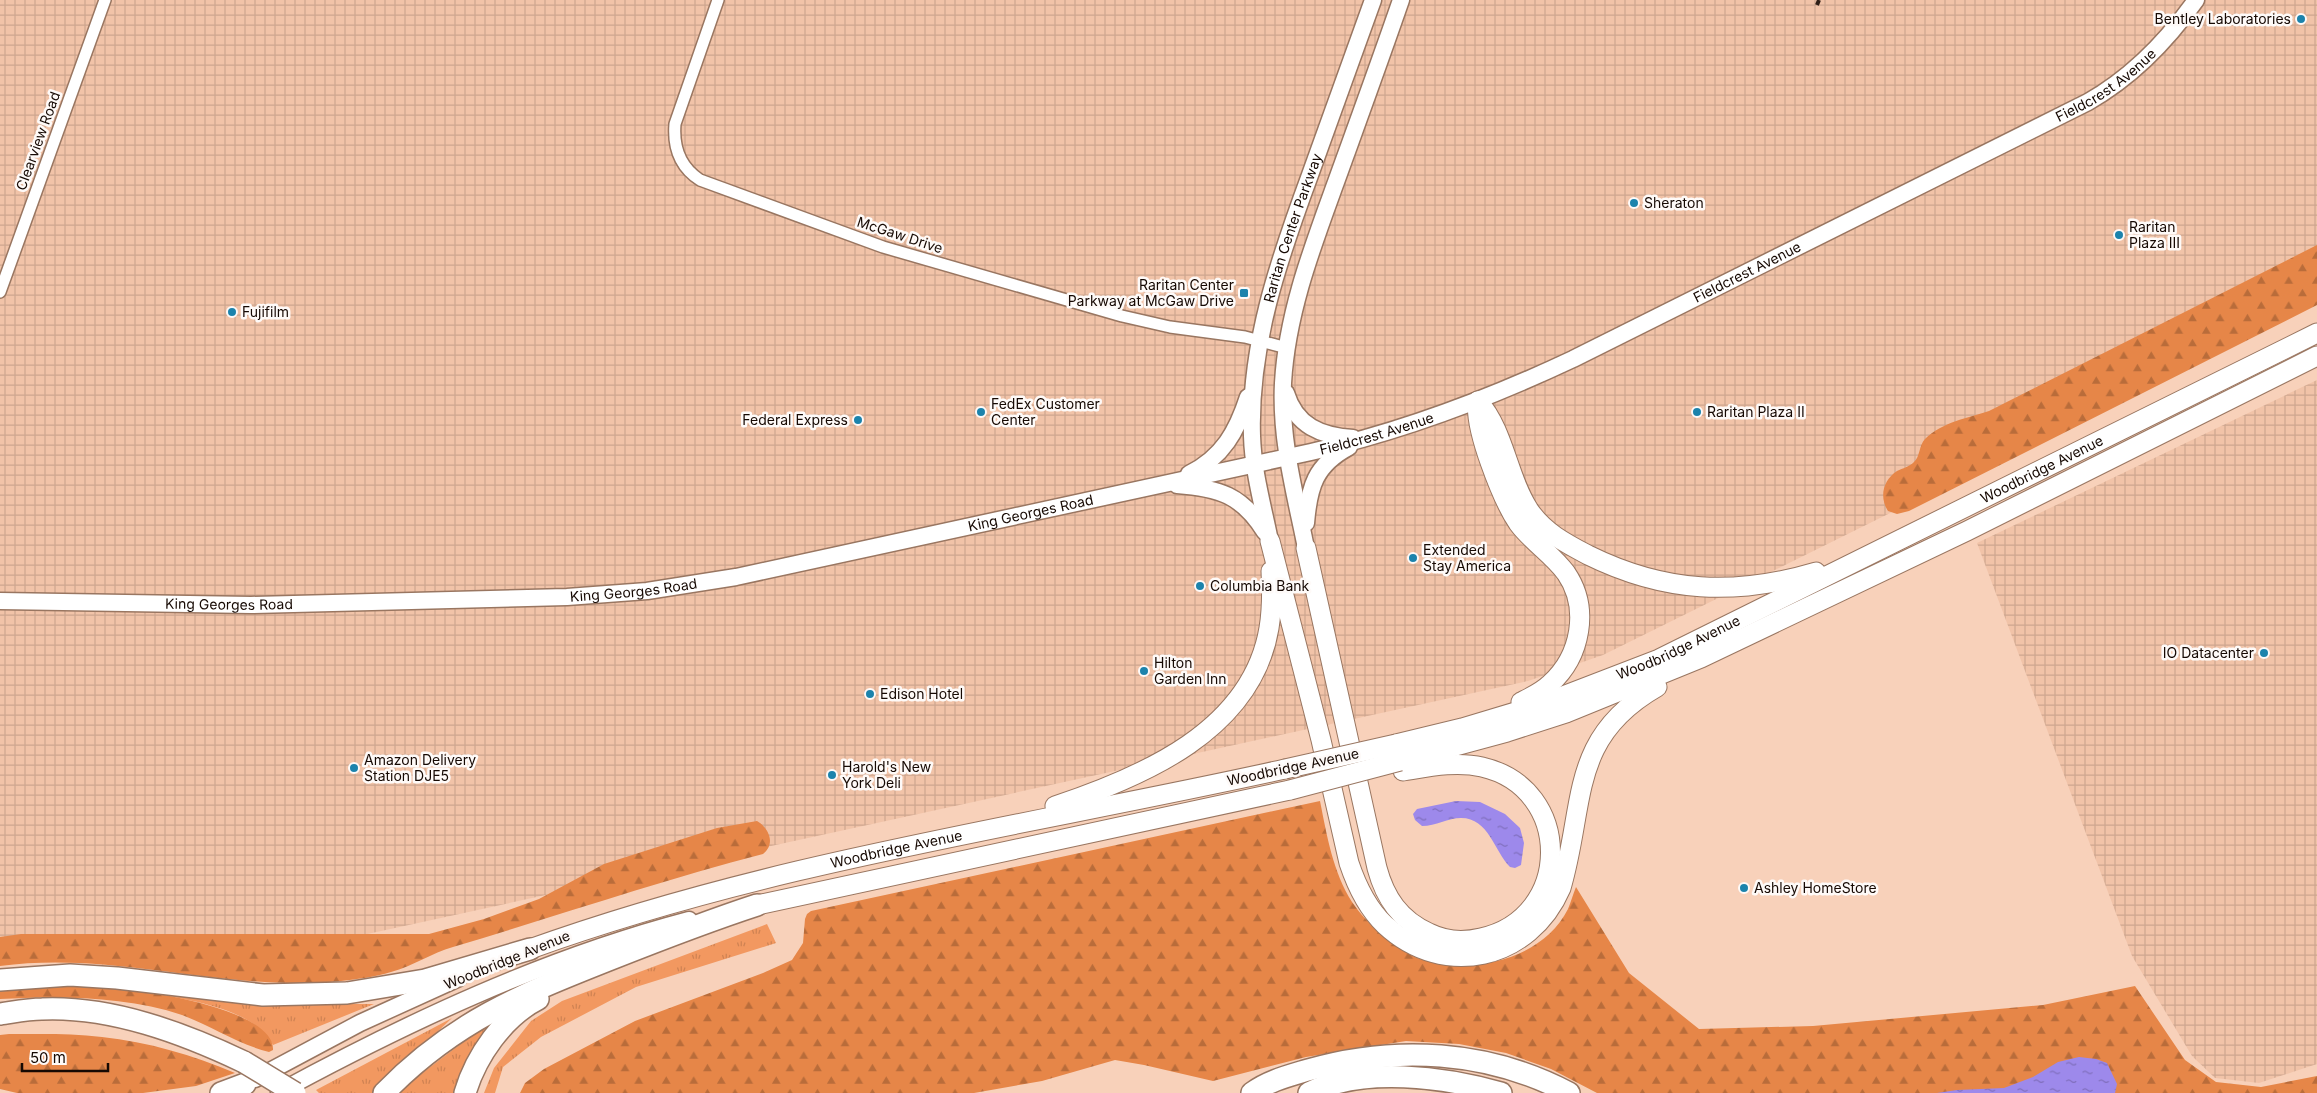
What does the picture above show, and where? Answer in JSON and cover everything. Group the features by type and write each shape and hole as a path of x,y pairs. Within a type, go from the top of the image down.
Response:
{"highway":[{"path":"384,1093 431,1050 482,1016 542,986 708,921 757,905"},
{"path":"0,980 70,975 117,978 263,995 338,994 425,980 530,949"},
{"path":"465,1093 478,1063 506,1022 526,1005 611,959"},
{"path":"0,1014 42,1008 87,1011 135,1021 181,1035 244,1062 295,1093"},
{"path":"0,1025 84,1020 132,1025 181,1035"},
{"path":"1252,1093 1272,1082 1329,1064 1362,1057 1429,1054 1491,1063 1531,1076 1569,1093"},
{"path":"1309,1093 1321,1087 1353,1080 1389,1077 1451,1082 1501,1093"},
{"path":"221,1093 238,1089"},
{"path":"1346,1093 1392,1090 1430,1093"}],"main road":[{"name":"Raritan Center Parkway","path":"1270,540 1254,464 1252,425 1256,368 1268,299 1280,260 1373,0"},
{"name":"Raritan Center Parkway","path":"1306,548 1287,457 1283,420 1286,348 1296,300 1310,253 1401,0"},
{"name":"Fieldcrest Avenue","path":"1254,464 1371,437 1415,424 1504,392 1574,359 2088,102 2108,90 2148,57 2196,0"},
{"name":"Woodbridge Avenue","path":"238,1089 368,1020 462,977 530,949 646,910 778,876 941,840 1285,769 1399,759 1503,717 1601,683 1671,653 2317,333"},
{"name":"Woodbridge Avenue","path":"277,1093 427,1017 538,969 596,947 651,930 757,905 1290,790 1399,759 1507,732 1572,710 1663,675 1757,632 1975,527 2317,356"},
{"path":"1170,482 1200,468 1225,446 1237,427 1256,368"},
{"path":"1283,384 1292,410 1301,421 1311,428 1334,436 1371,437"},
{"path":"1478,401 1491,419 1523,500 1539,523 1559,540 1631,574 1656,581 1693,587 1756,586 1816,572 1893,544"},
{"path":"1399,759 1480,718 1533,696 1550,685 1562,672 1574,651 1579,636 1580,612 1574,587 1561,567 1525,532 1510,508 1480,431 1477,416 1478,401"},
{"path":"1371,437 1335,455 1318,472 1312,484 1308,501 1306,548 1377,868 1389,900 1402,916 1434,936 1461,940 1482,938 1496,934 1516,923 1536,902 1546,882 1550,868 1551,853 1548,832 1543,816 1535,801 1509,778 1482,768 1399,759"},
{"name":"King Georges Road","path":"0,601 251,605 567,597 631,593 733,577 1254,464"},
{"path":"1145,487 1178,485 1206,488 1225,493 1246,507 1259,522 1270,540 1321,740 1349,864 1355,881 1374,912 1392,931 1421,948 1444,954 1469,956 1493,952 1518,941 1539,924 1554,904 1561,888 1585,773 1595,747 1606,729 1618,714 1642,696 1757,632"},
{"path":"941,840 1049,808 1122,783 1171,756 1218,720 1246,686 1264,649 1271,612 1270,540"}],"street":[{"name":"Clearview Road","path":"0,292 105,0"},
{"name":"McGaw Drive","path":"718,0 675,124 675,144 678,156 690,172 700,180 895,251 1122,316 1170,327 1231,335 1286,348"}],"shaded area":[{"path":"0,0 2317,0 2317,302 1603,655 1528,681 326,943 0,942"},
{"path":"2317,380 2317,1064 2259,1083 2215,1078 2192,1056 2132,956 1977,543"}],"green space":[{"path":"2317,245 2317,305 1909,511 1897,514 1888,511 1883,495 1888,479 1897,471 1914,462 1925,439 1939,428 1989,411"},
{"path":"1320,801 1335,866 1352,902 1380,933 1397,946 1420,959 1455,964 1474,964 1493,962 1529,949 1558,925 1568,909 1576,887 1629,973 1699,1029 1813,1026 2043,1005 2135,986 2185,1060 2216,1082 2261,1087 2317,1076 2317,1093 1597,1093 1551,1069 1506,1053 1459,1044 1406,1041 1306,1057 1213,1081 1115,1060 1042,1081 974,1093 520,1093 525,1083 544,1069 635,1021 763,973 792,960 803,943 805,919 811,911"},
{"path":"757,821 768,832 770,841 767,850 763,854 647,887 453,947 399,969 373,977 298,983 213,977 86,963 0,966 0,937 21,934 429,934 484,919 539,899 604,864 717,828"},
{"path":"767,924 776,943 636,987 541,1037 503,1067 495,1093 484,1093 494,1068 531,1021 562,1001"},
{"path":"32,987 93,987 129,990 205,1004 253,1023 268,1036 273,1050 269,1052 258,1049 193,1019 138,1004 68,998 0,999 0,991"},
{"path":"152,992 291,1004 374,1004 273,1045 263,1032 251,1022 236,1014 202,1003"},
{"path":"452,1018 373,1093 319,1093 316,1090"},
{"path":"492,1020 456,1093 400,1093 413,1080"},
{"path":"0,1035 79,1035 119,1039 170,1050 203,1060 235,1073 196,1086 143,1093 17,1093 0,1089"}],"water":[{"path":"1456,801 1480,802 1505,814 1520,828 1524,843 1521,865 1515,868 1510,867 1485,829 1470,819 1456,818 1422,826 1415,820 1413,814 1417,809"},
{"path":"2079,1057 2096,1059 2107,1063 2117,1084 2115,1093 1937,1093 1957,1090 2004,1088 2033,1077 2058,1062"}],"railway":[{"path":"1817,5 1819,0"}],"place":[{"name":"Bentley Laboratories","path":"2301,19"},
{"name":"Sheraton","path":"1634,203"},
{"name":"Raritan Plaza III","path":"2119,235"},
{"name":"Raritan Center Parkway at McGaw Drive","path":"1244,293"},
{"name":"Fujifilm","path":"232,312"},
{"name":"FedEx Customer Center","path":"981,412"},
{"name":"Raritan Plaza II","path":"1697,412"},
{"name":"Federal Express","path":"858,420"},
{"name":"Extended Stay America","path":"1413,558"},
{"name":"Columbia Bank","path":"1200,586"},
{"name":"IO Datacenter","path":"2264,653"},
{"name":"Hilton Garden Inn","path":"1144,671"},
{"name":"Edison Hotel","path":"870,694"},
{"name":"Amazon Delivery Station DJE5","path":"354,768"},
{"name":"Harold's New York Deli","path":"832,775"},
{"name":"Ashley HomeStore","path":"1744,888"}]}
